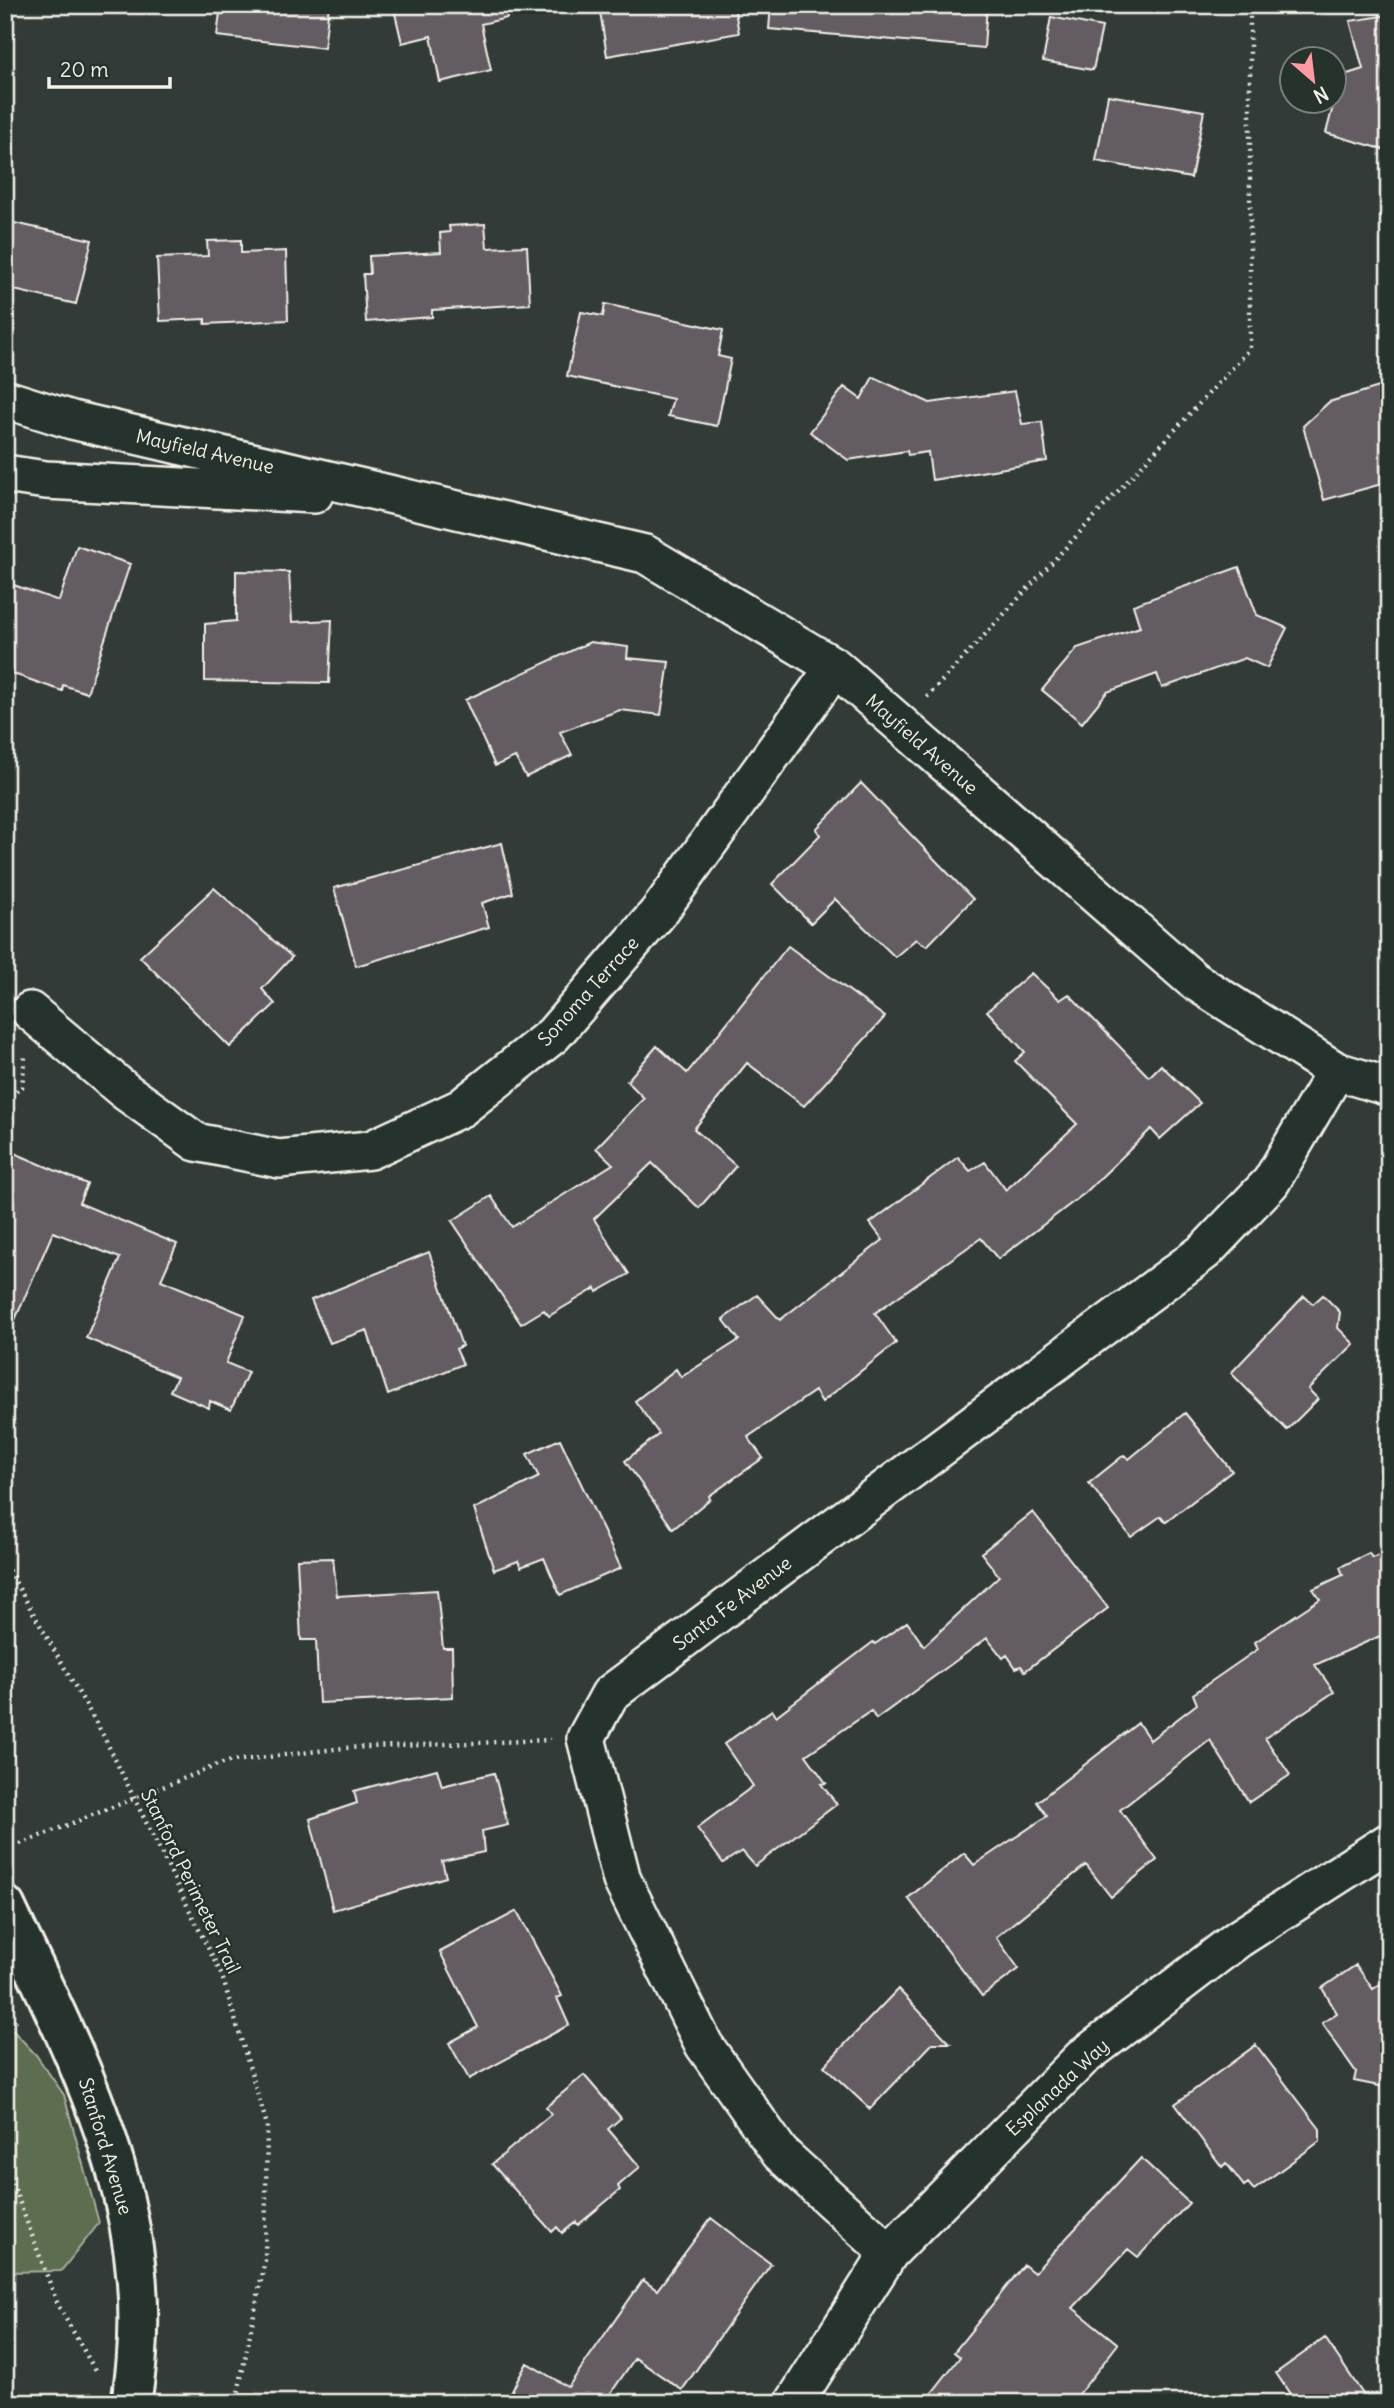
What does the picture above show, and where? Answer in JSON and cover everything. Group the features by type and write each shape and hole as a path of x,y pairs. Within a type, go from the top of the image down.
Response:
{"street":[{"name":"Mayfield Avenue","path":"5,399 72,420 645,554 835,667 1193,980 1336,1071 1389,1087"},
{"name":"Mayfield Avenue","path":"5,474 46,480 405,498"},
{"name":"Sonoma Terrace","path":"30,1011 125,1091 196,1142 279,1159 370,1150 461,1108 553,1035 658,914 835,667"},
{"name":"Santa Fe Avenue","path":"586,1738 610,1694 1205,1251 1271,1182 1336,1071"},
{"path":"586,1738 622,1880 704,2045 780,2153 889,2253"},
{"name":"Esplanada Way","path":"794,2403 889,2253 1082,2058 1238,1939 1389,1842"},
{"name":"Stanford Avenue","path":"9,1921 96,2100 127,2206 139,2287 139,2361 131,2403"}],"path":[{"path":"901,726 1250,349 1250,5"},
{"name":"Stanford Perimeter Trail","path":"5,1564 136,1800 222,1976 267,2125 265,2260 236,2403"},
{"path":"20,1844 136,1800 225,1762 344,1748 586,1738"},
{"path":"5,2031 17,2019"},
{"path":"5,2163 58,2305 98,2375"}],"green space":[{"path":"5,2022 36,2055 64,2095 99,2223 61,2271 5,2272"}],"building":[{"path":"221,5 329,5 324,48 217,36"},
{"path":"393,5 506,5 507,18 481,24 491,70 440,82 431,36 402,43"},
{"path":"599,5 734,5 739,33 607,56"},
{"path":"771,5 987,5 984,48 769,29"},
{"path":"1389,15 1389,151 1326,133 1330,116 1348,116 1348,74 1363,69 1350,21"},
{"path":"1051,17 1102,27 1093,70 1043,61"},
{"path":"1108,95 1204,111 1191,178 1096,161"},
{"path":"5,221 92,240 76,304 5,288"},
{"path":"485,224 487,248 527,246 530,304 432,310 432,317 366,322 363,274 370,274 369,256 441,252 440,233 450,232 449,226"},
{"path":"241,240 241,253 286,251 288,320 205,324 205,319 160,321 157,258 208,256 207,241"},
{"path":"605,304 723,330 718,356 731,359 717,426 668,416 673,399 567,376 581,312 603,316"},
{"path":"873,377 930,403 1015,391 1022,424 1042,422 1047,461 932,480 928,452 908,455 907,451 848,460 810,432 844,387 861,399"},
{"path":"1389,384 1389,482 1324,500 1303,426 1329,402"},
{"path":"77,546 130,564 87,693 63,685 62,691 5,671 5,582 59,601"},
{"path":"1239,567 1257,615 1287,628 1267,668 1245,658 1162,688 1157,674 1107,692 1082,723 1042,690 1077,648 1140,627 1133,605"},
{"path":"236,571 289,572 292,622 332,620 329,683 205,681 205,624 236,621"},
{"path":"590,642 628,647 627,658 669,662 661,715 620,710 560,732 572,755 526,777 515,757 495,766 465,700"},
{"path":"861,783 973,899 927,946 916,939 895,957 835,899 811,923 772,884 820,835 816,829"},
{"path":"502,843 513,893 482,903 489,927 356,966 334,888"},
{"path":"214,888 292,957 262,989 275,1004 230,1047 140,957"},
{"path":"788,946 885,1017 804,1106 747,1063 694,1129 736,1166 699,1208 652,1163 594,1219 629,1274 597,1292 596,1288 549,1316 544,1310 521,1324 452,1221 491,1196 512,1227 613,1164 596,1148 644,1098 627,1081 657,1046 687,1073"},
{"path":"1031,973 1060,1000 1069,994 1149,1077 1161,1065 1200,1103 1160,1139 1151,1129 1085,1193 998,1259 981,1238 875,1313 896,1343 822,1402 815,1391 748,1437 763,1458 709,1496 710,1499 673,1529 625,1461 659,1434 635,1401 676,1369 681,1377 739,1340 723,1319 757,1295 780,1320 883,1240 870,1223 958,1157 970,1171 985,1162 1006,1190 1077,1124 1015,1061 1025,1052 987,1011"},
{"path":"5,1149 87,1184 79,1203 177,1244 161,1280 245,1315 226,1363 248,1372 231,1410 210,1401 209,1408 170,1391 177,1377 86,1338 120,1258 53,1232 5,1343"},
{"path":"429,1252 462,1346 456,1349 463,1364 388,1395 367,1330 330,1343 311,1300"},
{"path":"1323,1295 1340,1312 1338,1328 1354,1344 1308,1389 1318,1399 1287,1430 1231,1373 1304,1296 1313,1304"},
{"path":"1185,1413 1232,1471 1166,1522 1161,1516 1131,1537 1089,1483 1124,1455 1129,1459"},
{"path":"560,1439 621,1568 560,1595 544,1558 521,1567 518,1561 494,1570 474,1509 539,1477 527,1454"},
{"path":"1033,1512 1108,1608 1025,1671 1021,1666 1016,1668 1007,1655 1003,1658 987,1638 876,1719 871,1711 806,1755 826,1783 821,1784 837,1804 755,1866 742,1851 723,1863 697,1828 753,1786 724,1744 772,1710 776,1716 873,1642 875,1644 907,1622 924,1646 999,1576 981,1553"},
{"path":"1389,1551 1389,1632 1315,1665 1334,1692 1265,1738 1290,1775 1249,1802 1210,1740 1120,1810 1157,1860 1111,1897 1086,1865 996,1937 1019,1969 982,1996 908,1898 964,1853 974,1865 1047,1816 1037,1802 1138,1723 1150,1740 1197,1704 1193,1694 1258,1649 1255,1642 1320,1599 1313,1589 1343,1575 1340,1567 1369,1553 1372,1558"},
{"path":"333,1558 337,1596 437,1590 443,1648 452,1648 453,1697 319,1703 316,1640 301,1640 297,1559"},
{"path":"437,1769 442,1786 494,1773 508,1825 482,1831 484,1852 442,1861 446,1877 333,1910 310,1819 357,1803 354,1791"},
{"path":"517,1911 562,1996 557,1998 569,2025 469,2079 449,2043 478,2027 440,1952"},
{"path":"1356,1965 1373,1989 1389,1978 1389,2088 1354,2081 1356,2072 1322,2023 1337,2013 1322,1988"},
{"path":"898,1989 950,2043 933,2043 870,2109 824,2066"},
{"path":"1256,2045 1320,2129 1320,2141 1254,2190 1248,2183 1244,2186 1226,2163 1222,2167 1175,2104"},
{"path":"584,2075 621,2118 608,2129 640,2167 618,2186 620,2190 578,2225 576,2222 562,2233 557,2227 552,2232 492,2164 551,2114 546,2107"},
{"path":"1141,2158 1189,2203 1138,2257 1128,2249 1073,2308 1118,2344 1072,2403 924,2403 960,2357 954,2352 1024,2265 1034,2273"},
{"path":"711,2218 771,2264 682,2390 635,2358 604,2403 528,2403 511,2392 527,2363 568,2387 643,2280 657,2290"},
{"path":"1325,2338 1369,2403 1296,2403 1276,2373"}]}
